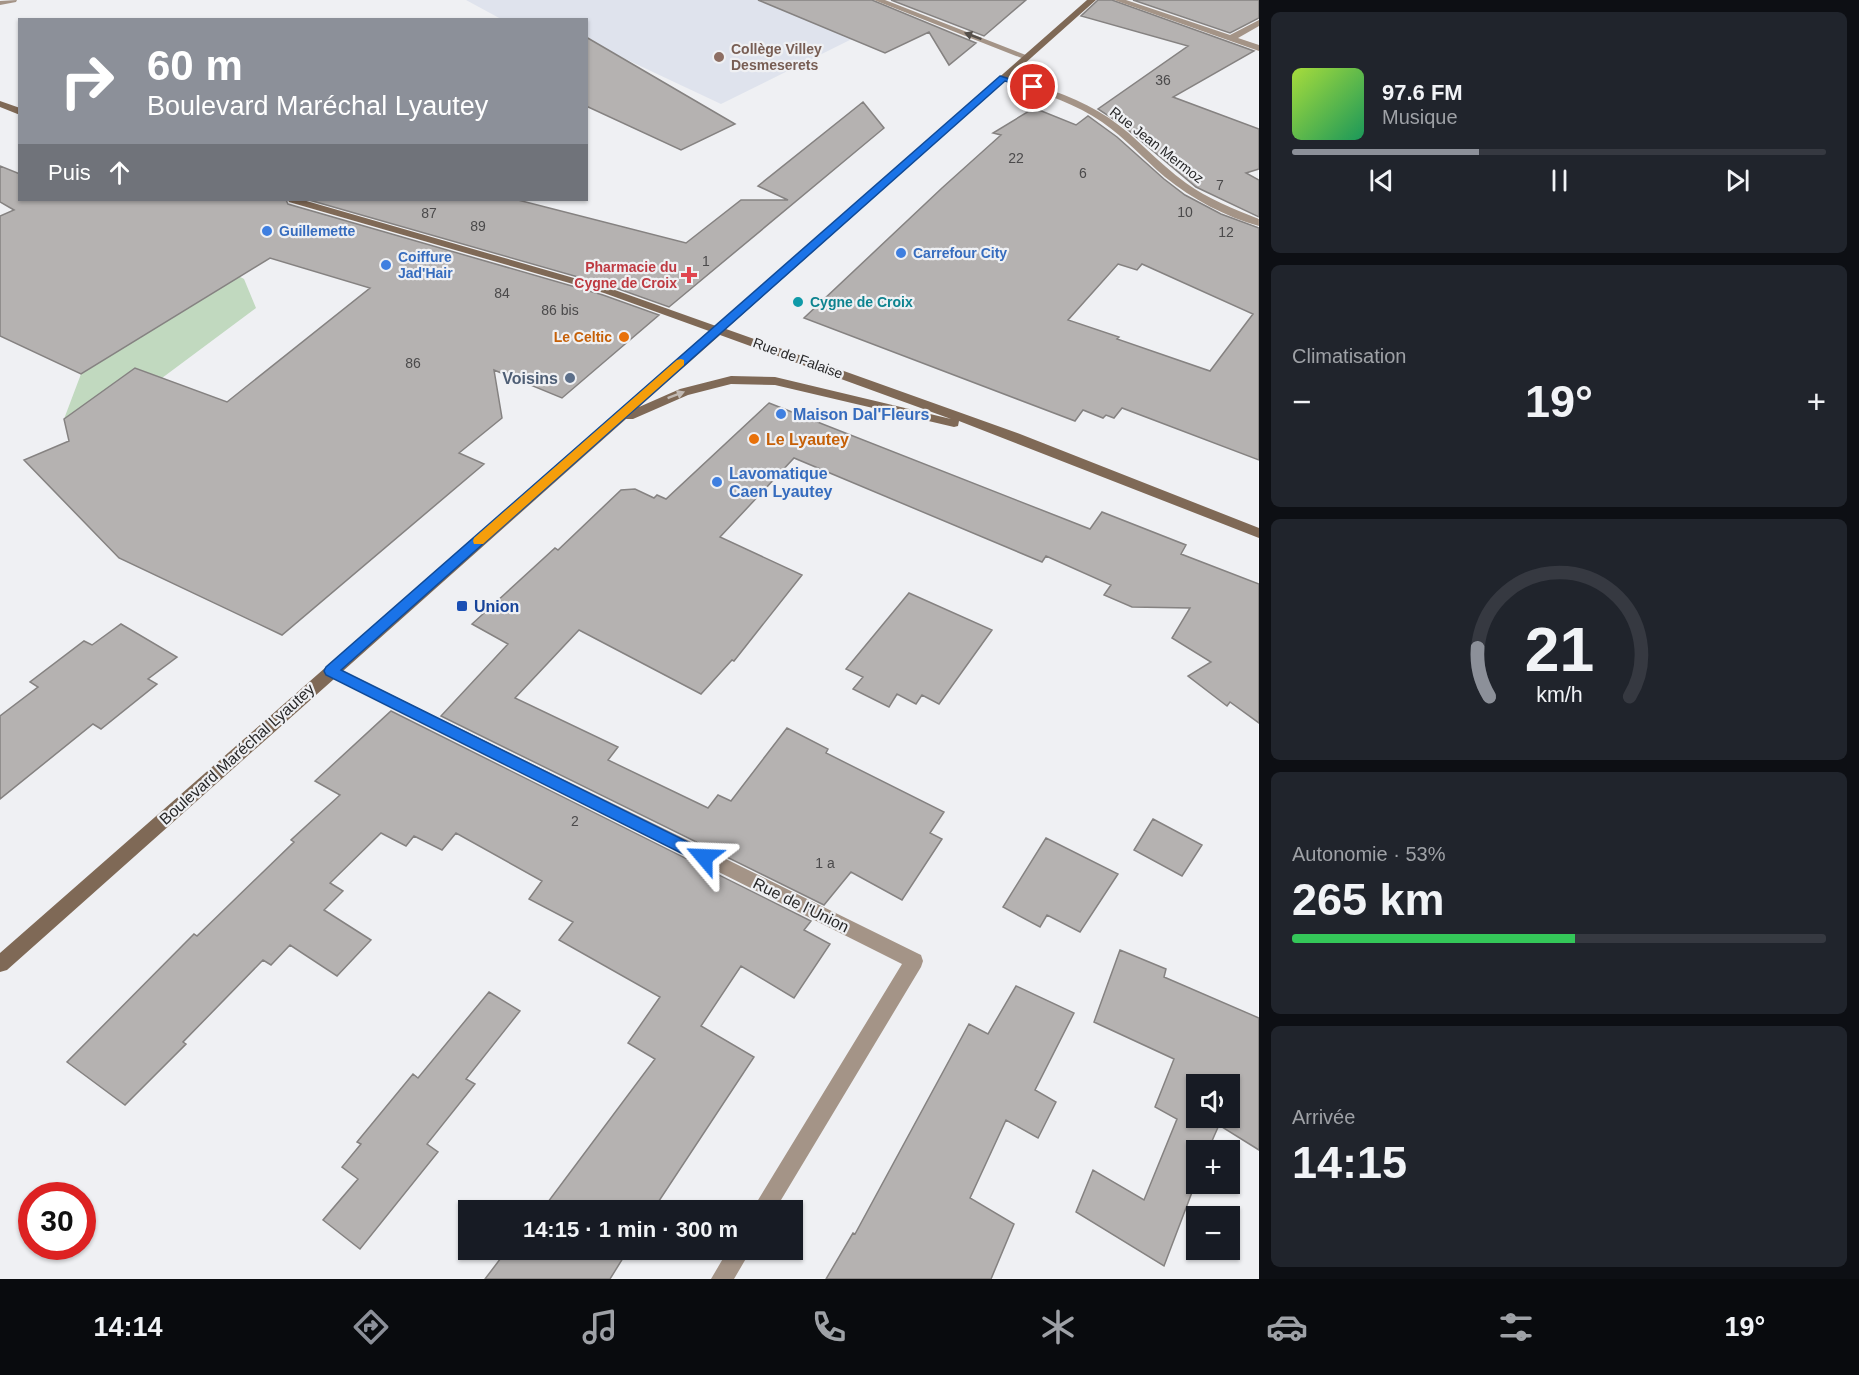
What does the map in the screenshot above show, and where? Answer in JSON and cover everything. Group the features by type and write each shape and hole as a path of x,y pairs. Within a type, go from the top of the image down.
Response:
{"main road":[{"name":"Boulevard Maréchal Lyautey","path":"0,964 1092,0"},
{"path":"0,104 18,111"},
{"name":"Rue de Falaise","path":"296,201 597,287 1015,437 1259,533"},
{"path":"589,444 638,411 684,392 731,380 775,381 1015,437"}],"street":[{"path":"0,3 13,0"},
{"path":"878,0 1027,57"},
{"path":"1118,0 1259,48"},
{"path":"1231,39 1259,23"},
{"name":"Rue Jean Mermoz","path":"1003,78 1033,87 1093,112 1116,128 1181,184 1218,206 1259,223"},
{"name":"Rue de l'Union","path":"331,671 915,962 769,1200"},
{"path":"722,1279 734,1260"}],"shaded area":[{"name":"Collège Villey Desmeserets","path":"466,0 856,0 882,24 721,104 588,41 588,18 499,18"}],"green space":[{"path":"227,270 244,279 256,308 162,378 135,368 64,419 81,374 218,290"}],"building":[{"path":"758,0 872,0 976,43 949,65 929,32 885,53"},
{"path":"891,0 1026,0 984,36"},
{"path":"1098,0 1112,0 1254,51 1173,97 1259,129 1259,169 1246,173 1259,180 1259,217 1196,187 1121,124 1098,109 1188,46 1081,16"},
{"path":"1133,0 1259,0 1259,18 1230,33"},
{"path":"588,38 735,124 681,150 588,107"},
{"path":"863,102 884,128 669,307 613,287 312,201 522,201 686,243 741,200 788,200 758,186"},
{"path":"1034,108 1076,125 1088,116 1117,137 1185,195 1221,214 1259,228 1259,460 1122,408 1114,418 1106,415 1103,418 1083,410 1075,421 804,318 1001,135 993,133","holes":["1118,264 1137,270 1142,264 1253,314 1210,371 1068,320"]},
{"path":"0,166 18,173 18,201 286,201 288,204 603,295 659,315 562,398 494,370 502,418 459,453 484,464 282,635 119,558 24,460 69,441 64,419 135,368 227,402 370,288 270,258 81,374 0,336 0,216 14,210 0,202"},
{"path":"769,403 1090,529 1102,512 1186,545 1181,554 1259,584 1259,723 1230,702 1227,706 1188,676 1211,662 1172,638 1190,608 1132,607 1104,595 1111,585 1046,556 1042,562 794,458 720,537 802,575 734,661 732,660 701,694 579,630 515,698 618,747 608,760 708,808 718,795 731,801 787,728 828,749 826,753 944,812 930,833 942,839 902,900 851,872 824,905 441,716 508,644 472,624 555,548 558,550 621,490 635,489 654,498 657,495 666,499"},
{"path":"909,593 992,630 939,704 922,695 916,704 897,694 889,707 853,689 863,677 846,669"},
{"path":"121,624 177,657 148,679 157,684 101,729 93,724 0,799 0,716 38,687 30,682 84,641 92,645"},
{"path":"391,711 811,921 804,930 830,944 794,998 741,966 701,1026 754,1057 660,1200 549,1200 655,1059 628,1043 660,997 559,940 573,922 529,899 542,881 456,833 442,850 414,836 406,846 381,833 330,883 343,891 324,910 371,940 337,976 290,945 271,965 263,960 183,1042 186,1044 125,1105 67,1062 194,934 197,936 294,842 291,840 340,795 315,781"},
{"path":"1153,819 1202,845 1182,876 1134,850"},
{"path":"1046,838 1118,874 1080,932 1047,915 1040,927 1003,907"},
{"path":"1120,950 1166,969 1164,977 1259,1018 1259,1150 1224,1128 1240,1128 1240,1074 1186,1074 1186,1128 1218,1128 1212,1140 1186,1140 1186,1194 1191,1194 1164,1266 1076,1212 1093,1170 1144,1200 1177,1119 1155,1107 1174,1059 1094,1022"},
{"path":"1016,986 1074,1013 1035,1090 1056,1102 1038,1138 1006,1120 970,1198 1014,1224 991,1279 826,1279 853,1233 855,1234 969,1024 988,1034"},
{"path":"489,992 520,1011 466,1079 475,1084 427,1144 438,1152 360,1249 323,1220 358,1179 342,1167 361,1144 357,1142 413,1074 418,1078"},
{"path":"499,1260 622,1260 610,1279 485,1279"}],"slow traffic":[{"path":"479,541 681,363"}],"place":[{"name":"Collège Villey Desmeserets","path":"719,57"},
{"name":"Guillemette","path":"267,231"},
{"name":"Carrefour City","path":"901,253"},
{"name":"Coiffure Jad'Hair","path":"386,265"},
{"name":"Pharmacie du Cygne de Croix","path":"689,275"},
{"name":"Cygne de Croix","path":"798,302"},
{"name":"Le Celtic","path":"624,337"},
{"name":"Voisins","path":"570,378"},
{"name":"Maison Dal'Fleurs","path":"781,414"},
{"name":"Le Lyautey","path":"754,439"},
{"name":"Lavomatique Caen Lyautey","path":"717,482"},
{"name":"Union","path":"462,606"}],"route":[{"path":"704,857 331,671 1003,78 1033,87"}]}
